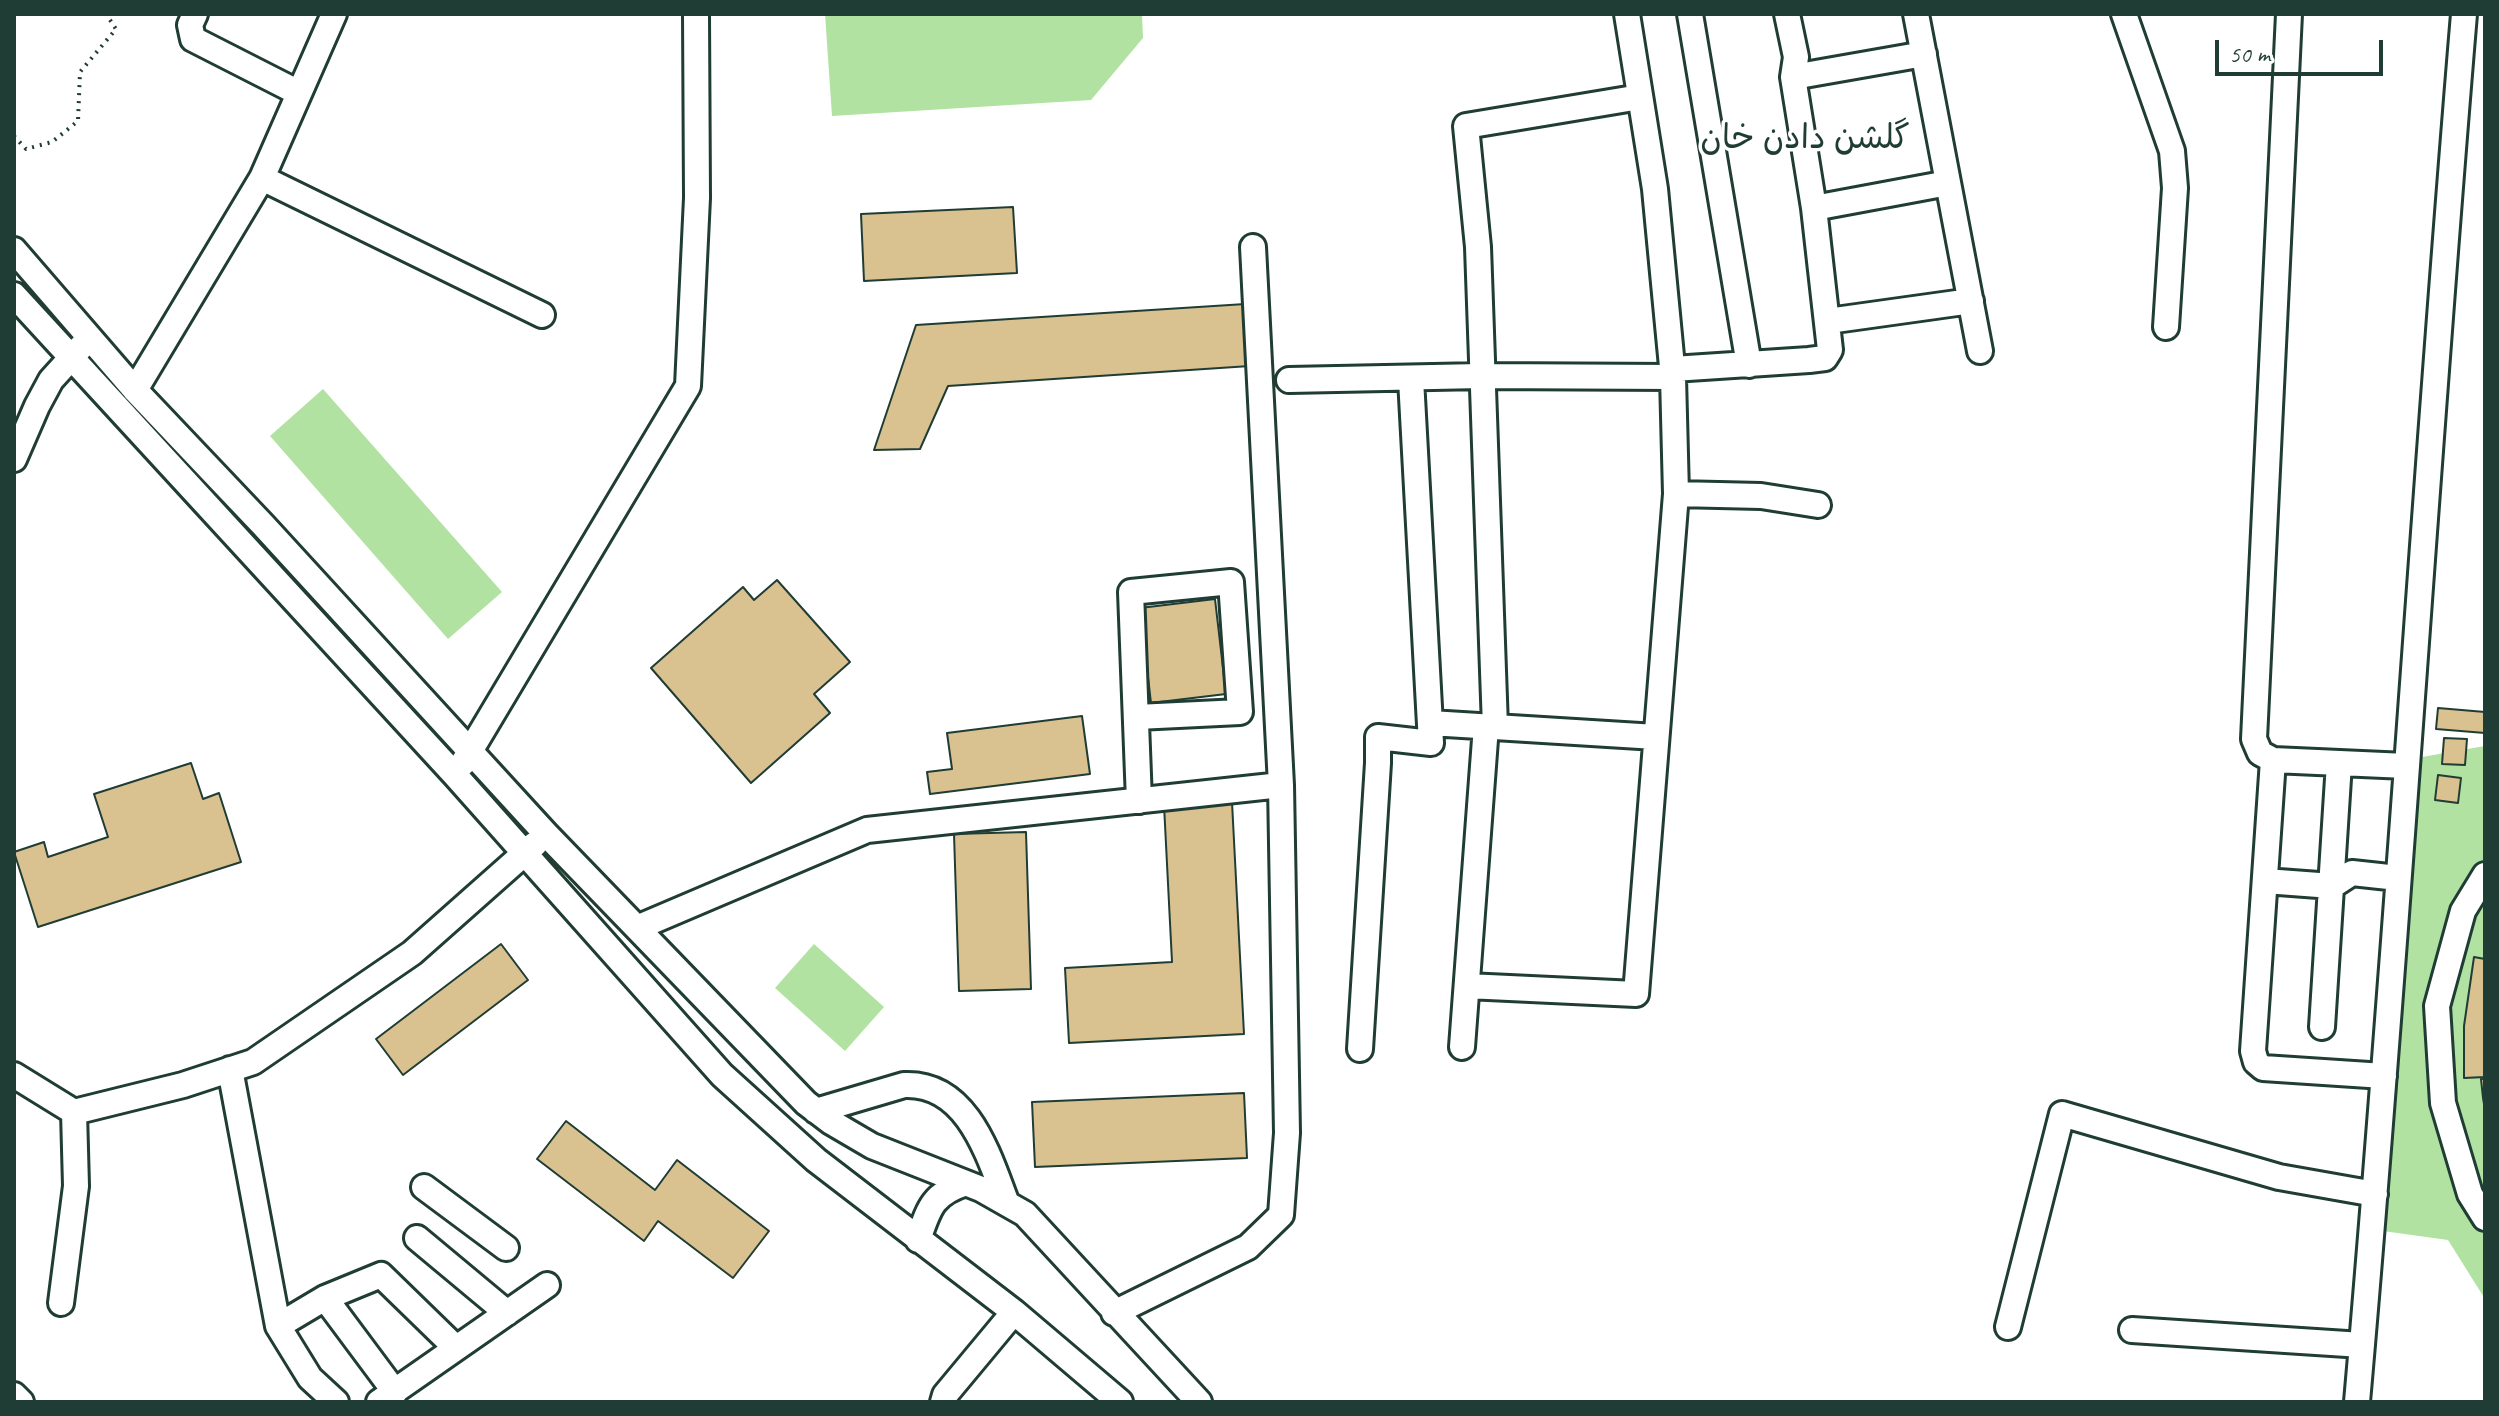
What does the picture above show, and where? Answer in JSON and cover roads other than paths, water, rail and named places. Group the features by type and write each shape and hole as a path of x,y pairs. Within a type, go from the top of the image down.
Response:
{"street":[{"path":"195,14 190,25 193,39 299,93"},
{"path":"135,390 262,178 334,14"},
{"path":"455,775 688,386 697,198 696,14"},
{"path":"1467,986 1636,994 1676,494 1673,373 1655,189 1627,14"},
{"path":"1690,14 1749,365"},
{"path":"1289,380 1673,373 1825,358 1830,350 1828,321 1793,77 1796,57 1787,14"},
{"path":"1916,14 1980,351"},
{"path":"2124,14 2172,151 2175,188 2166,327"},
{"path":"2289,14 2254,739 2260,753 2273,760 2406,766"},
{"path":"2357,1402 2464,14"},
{"path":"1793,77 1924,54"},
{"path":"1462,1047 1491,726 1478,247 1466,126 1640,97"},
{"path":"262,178 542,315"},
{"path":"1814,208 1948,183"},
{"path":"1114,1313 1248,1247 1281,1215 1287,1133 1281,785 1253,247"},
{"path":"14,250 135,390 546,834 811,1107 872,1146 966,1183 1006,1201 1025,1214 1199,1402"},
{"path":"14,295 455,775 722,1075 783,1131 918,1240 1014,1312 1120,1402"},
{"path":"1828,321 1971,301"},
{"path":"14,459 51,380 89,339"},
{"path":"1360,1049 1378,737 1431,743 1411,379"},
{"path":"1676,494 1761,496 1818,505"},
{"path":"1137,717 1240,712 1231,582 1131,592 1139,801"},
{"path":"1430,723 1656,737"},
{"path":"2273,760 2253,1051 2256,1062 2263,1068 2384,1076"},
{"path":"2322,1027 2339,763"},
{"path":"639,927 867,830 1281,785"},
{"path":"14,1075 74,1112 183,1085 253,1062 412,953 546,834"},
{"path":"2265,881 2332,886 2352,873 2398,878"},
{"path":"2485,875 2463,911 2437,1006 2443,1103 2470,1194 2485,1218"},
{"path":"230,1069 278,1326 310,1378 336,1402"},
{"path":"783,1131 811,1107 919,1084 937,1091 961,1108 987,1150 1006,1201"},
{"path":"61,1303 76,1186 74,1112"},
{"path":"2008,1327 2062,1114 2279,1177 2375,1194"},
{"path":"918,1240 931,1205 947,1189 966,1183"},
{"path":"424,1187 506,1248"},
{"path":"417,1238 507,1313"},
{"path":"278,1326 325,1298 381,1275 456,1348"},
{"path":"325,1298 387,1397 547,1285"},
{"path":"943,1402 945,1395 1014,1312"},
{"path":"2132,1330 2362,1345"},
{"path":"14,1395 21,1402"}],"district":[{"name":"گلشن دادن خان","path":"1805,139"}]}
